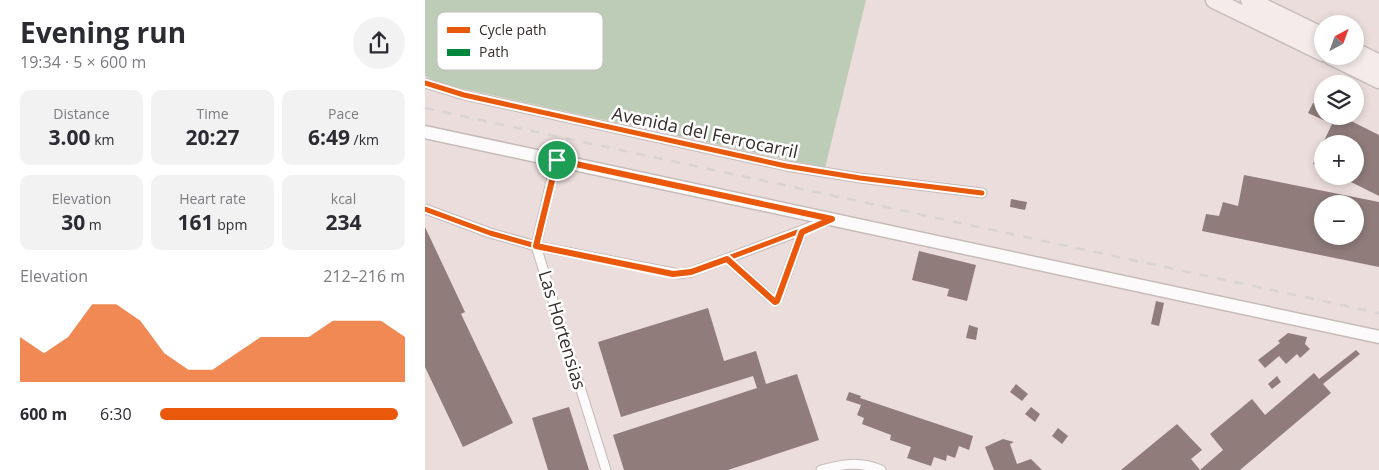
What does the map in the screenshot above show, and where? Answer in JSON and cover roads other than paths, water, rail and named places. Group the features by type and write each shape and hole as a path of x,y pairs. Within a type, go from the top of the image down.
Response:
{"highway":[{"path":"1214,0 1314,49"},
{"path":"1249,0 1314,32"},
{"path":"1364,56 1379,63"},
{"path":"1348,65 1379,80"}],"main road":[{"path":"425,132 1379,336"}],"street":[{"name":"Avenida del Ferrocarril","path":"425,83 464,95 787,166 860,178 981,193"},
{"path":"536,246 557,160"},
{"path":"425,209 490,233 536,246 673,274 691,272 802,232 832,219"},
{"path":"727,259 775,302 777,301 802,232"},
{"name":"Las Hortensias","path":"536,246 606,470"},
{"path":"821,470 854,463 881,470"}],"railway":[{"path":"425,108 1379,313"}]}
